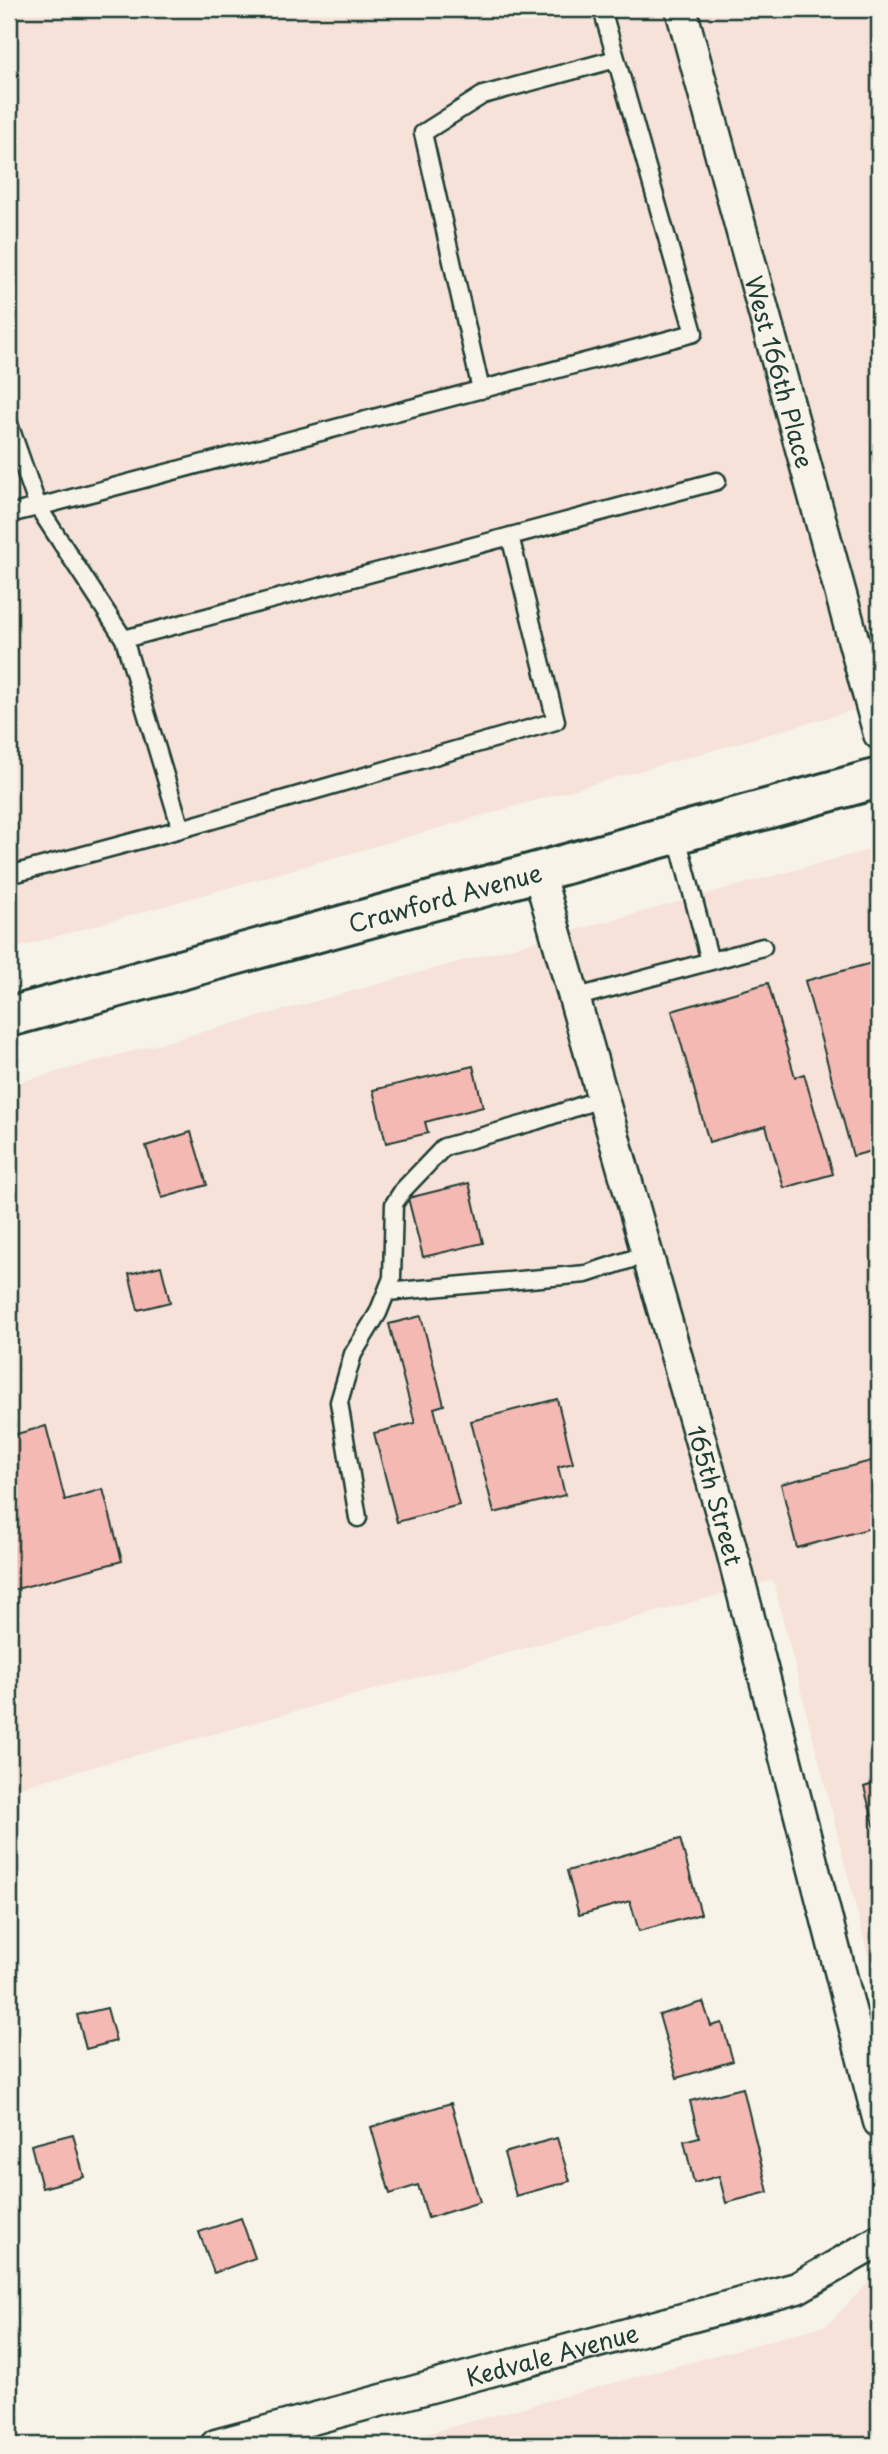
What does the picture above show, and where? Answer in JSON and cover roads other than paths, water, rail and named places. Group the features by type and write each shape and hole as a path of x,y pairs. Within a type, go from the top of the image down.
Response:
{"main road":[{"name":"Crawford Avenue","path":"9,1017 879,778"}],"street":[{"name":"West 166th Place","path":"681,9 879,734"},
{"name":"165th Street","path":"538,871 730,1544 879,2122"},
{"name":"Kedvale Avenue","path":"216,2445 797,2288 879,2241"}],"lane":[{"path":"9,514 694,333 602,9"},
{"path":"481,390 423,132 483,95 617,59"},
{"path":"9,424 38,507 124,639 181,830"},
{"path":"124,639 717,481"},
{"path":"9,875 181,830 556,721 510,536"},
{"path":"676,833 710,961"},
{"path":"574,998 763,947"},
{"path":"358,1518 340,1402 353,1354 378,1313 392,1278 394,1204 403,1190 444,1147 536,1121 603,1098"},
{"path":"387,1292 586,1274 647,1254"}]}
